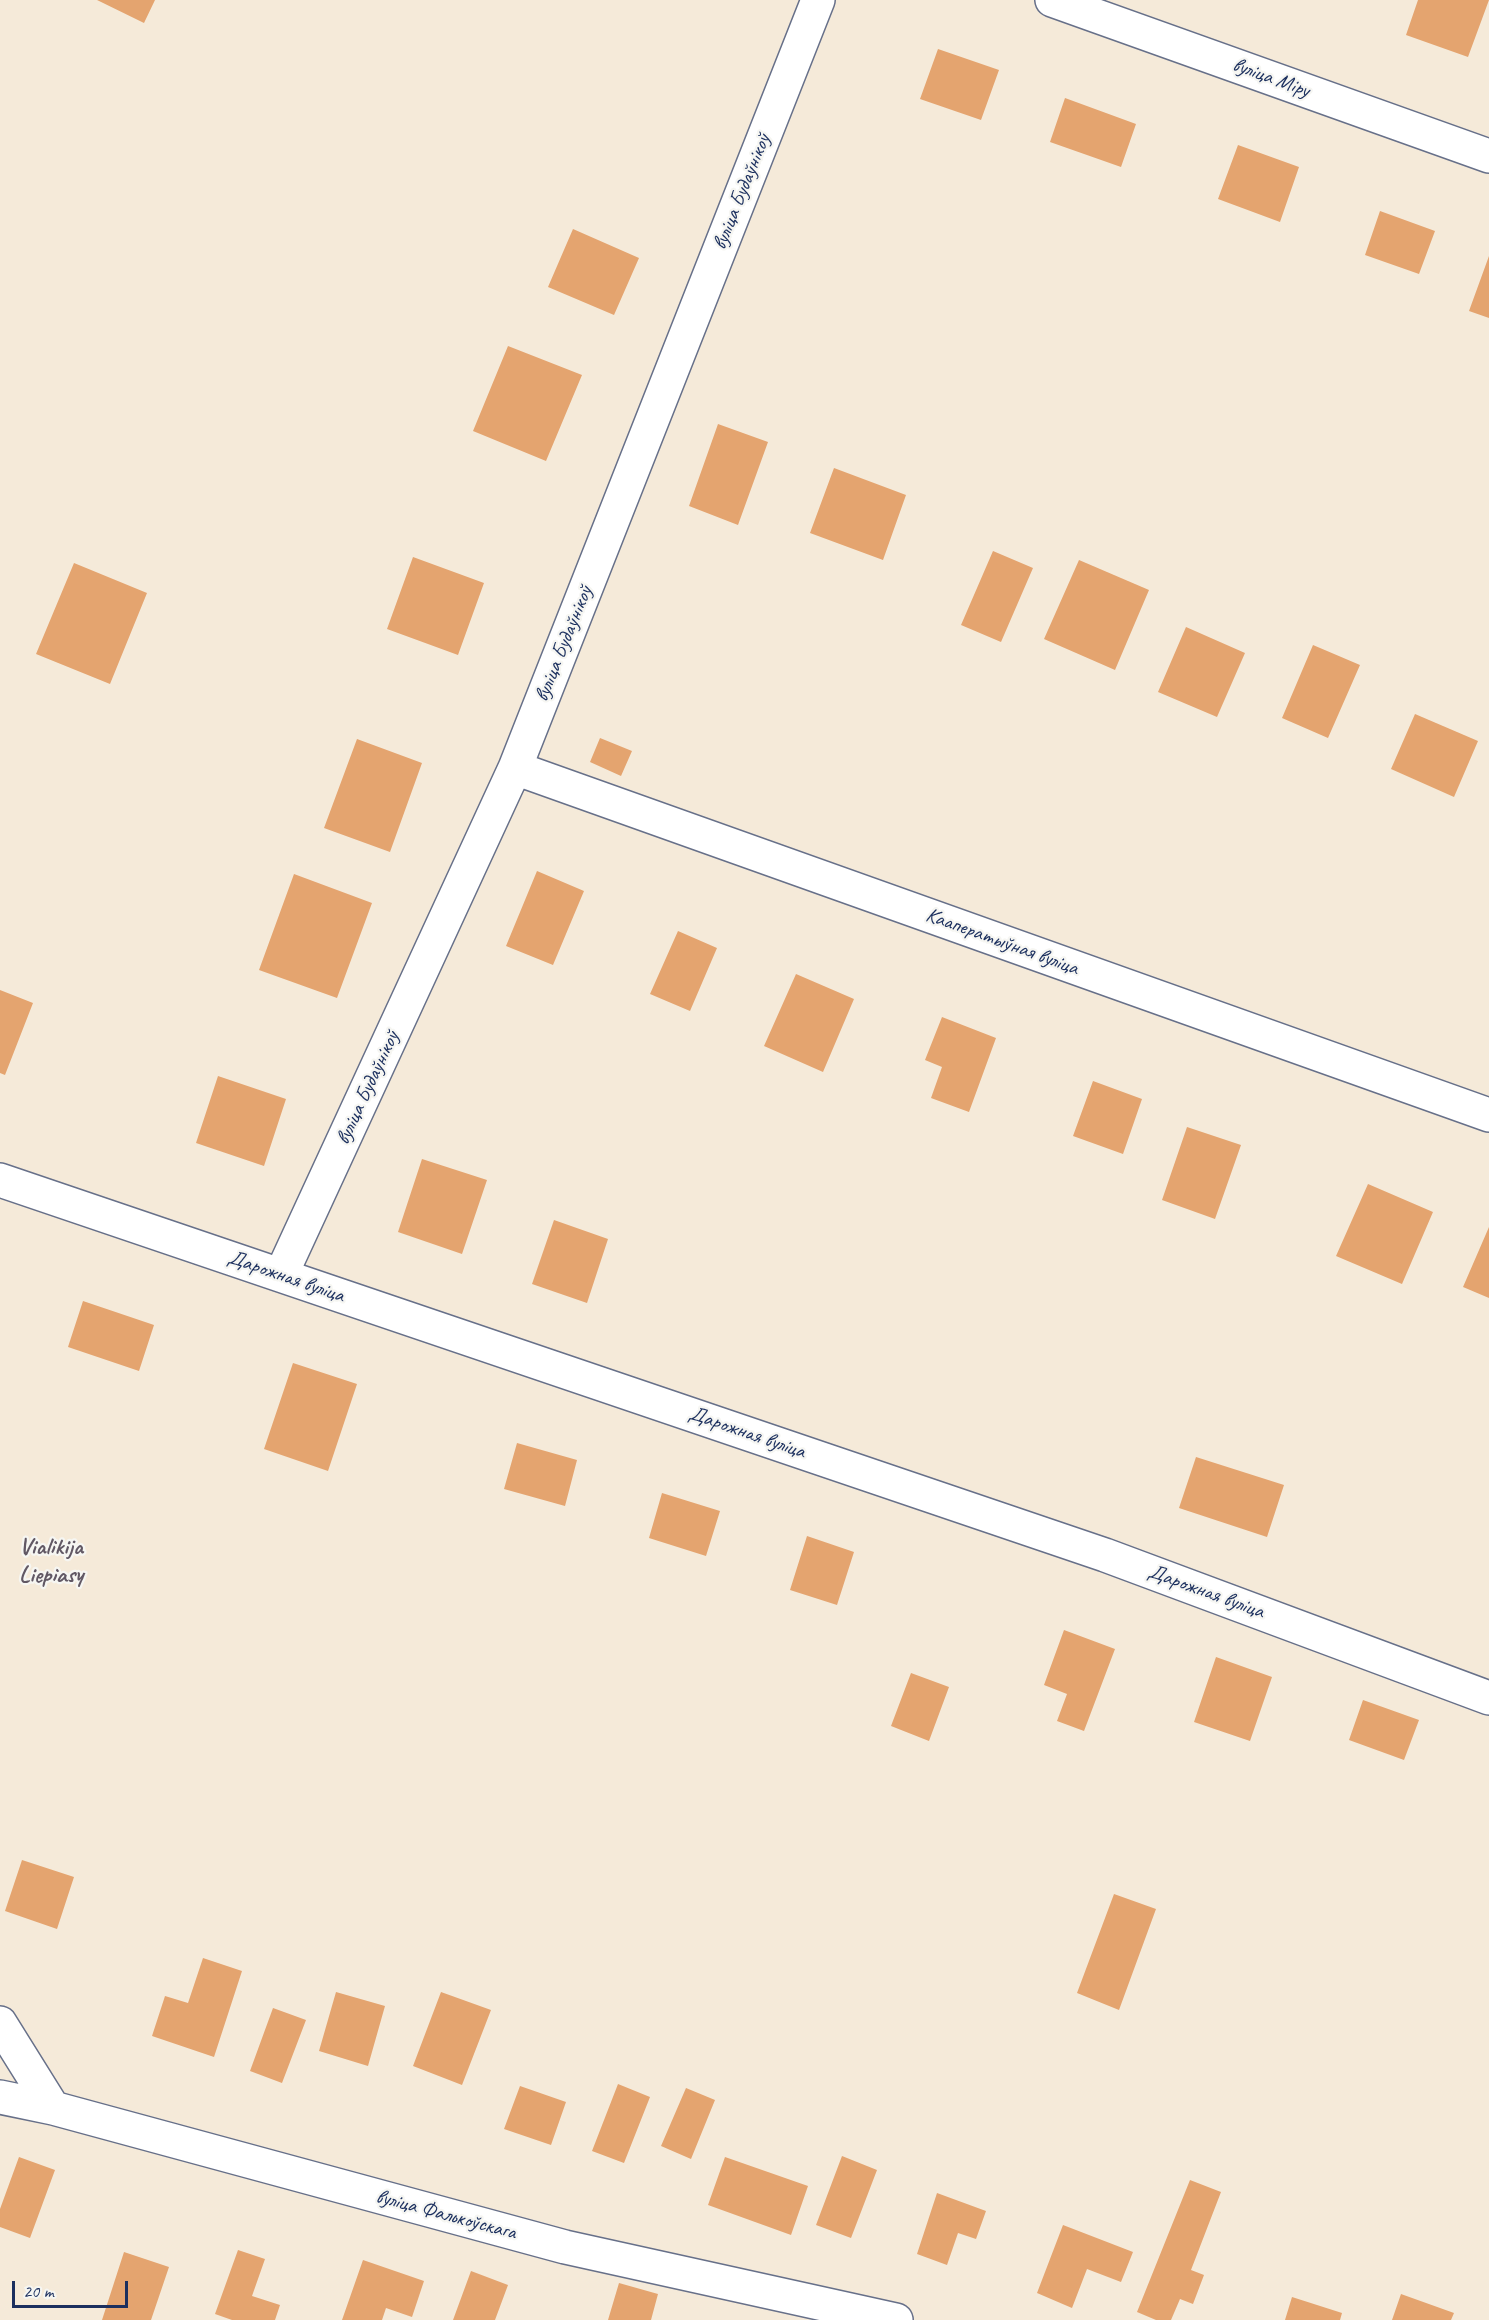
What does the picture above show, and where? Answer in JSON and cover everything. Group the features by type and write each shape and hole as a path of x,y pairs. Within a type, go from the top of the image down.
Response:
{"street":[{"name":"вуліца Будаўнікоў","path":"281,1275 515,768 818,0"},
{"name":"вуліца Міру","path":"1052,0 1489,156"},
{"name":"Кааператыўная вуліца","path":"515,768 1489,1115"},
{"name":"Дарожная вуліца","path":"0,1180 1105,1554 1489,1698"},
{"path":"0,2023 52,2108"},
{"name":"вуліца Фалькоўскага","path":"2,2102 52,2108 566,2247 896,2320"}],"building":[{"path":"97,0 155,0 144,23"},
{"path":"1418,0 1489,0 1468,57 1406,35"},
{"path":"938,49 999,70 981,120 920,99"},
{"path":"1065,98 1136,124 1121,167 1050,142"},
{"path":"1238,145 1299,167 1280,222 1218,199"},
{"path":"1380,211 1435,231 1419,274 1365,255"},
{"path":"573,229 639,258 614,315 548,287"},
{"path":"1489,256 1489,318 1469,311"},
{"path":"508,346 582,375 546,461 473,431"},
{"path":"718,424 768,442 738,525 689,506"},
{"path":"834,468 906,495 883,560 810,533"},
{"path":"993,551 1033,568 1001,642 961,625"},
{"path":"413,557 484,583 458,655 387,629"},
{"path":"1079,560 1149,590 1115,670 1044,639"},
{"path":"74,563 147,593 110,684 36,654"},
{"path":"1186,627 1245,653 1217,717 1158,692"},
{"path":"1313,645 1360,665 1328,738 1282,718"},
{"path":"1415,714 1478,741 1454,797 1391,769"},
{"path":"600,738 632,751 621,776 590,762"},
{"path":"357,739 422,763 390,852 324,828"},
{"path":"537,871 584,891 553,965 506,946"},
{"path":"294,874 372,903 337,998 259,970"},
{"path":"678,931 717,948 690,1011 650,994"},
{"path":"796,974 854,999 823,1072 764,1046"},
{"path":"0,990 33,1003 5,1075 0,1073"},
{"path":"942,1017 996,1038 969,1112 931,1098 942,1067 925,1060"},
{"path":"218,1076 286,1099 264,1166 196,1143"},
{"path":"1093,1081 1142,1099 1123,1154 1073,1136"},
{"path":"1187,1127 1241,1145 1215,1219 1162,1200"},
{"path":"422,1159 487,1180 462,1254 398,1232"},
{"path":"1368,1184 1433,1212 1402,1284 1336,1256"},
{"path":"554,1220 608,1239 587,1303 532,1284"},
{"path":"1489,1227 1489,1298 1463,1287"},
{"path":"83,1301 154,1325 139,1371 68,1347"},
{"path":"293,1363 357,1384 328,1471 264,1449"},
{"path":"517,1443 577,1460 565,1506 504,1489"},
{"path":"1196,1457 1284,1485 1267,1537 1179,1508"},
{"path":"662,1493 720,1511 706,1556 649,1538"},
{"path":"807,1536 854,1552 837,1605 790,1590"},
{"path":"1064,1630 1115,1649 1084,1731 1057,1721 1067,1694 1044,1685"},
{"path":"1216,1657 1272,1677 1250,1741 1194,1722"},
{"path":"911,1673 949,1687 929,1741 891,1726"},
{"path":"1363,1700 1419,1720 1404,1760 1349,1740"},
{"path":"22,1860 74,1877 57,1929 5,1911"},
{"path":"1114,1894 1156,1909 1119,2010 1077,1993"},
{"path":"203,1958 242,1971 214,2057 152,2036 165,1996 188,2003"},
{"path":"336,1992 385,2006 368,2066 319,2051"},
{"path":"441,1992 491,2010 462,2085 413,2066"},
{"path":"273,2008 306,2020 282,2083 250,2071"},
{"path":"618,2084 650,2097 624,2163 592,2151"},
{"path":"520,2086 566,2102 551,2145 504,2129"},
{"path":"686,2088 715,2100 691,2159 661,2146"},
{"path":"842,2156 877,2170 851,2238 816,2225"},
{"path":"19,2157 55,2170 30,2238 0,2227 0,2209"},
{"path":"725,2157 808,2186 791,2235 708,2205"},
{"path":"1190,2180 1221,2192 1191,2270 1204,2275 1193,2304 1180,2299 1171,2320 1156,2320 1137,2312"},
{"path":"937,2193 986,2211 976,2239 958,2233 947,2265 917,2254"},
{"path":"1063,2225 1133,2252 1121,2282 1087,2269 1072,2308 1037,2293"},
{"path":"238,2250 265,2259 252,2296 280,2305 275,2320 232,2320 215,2314"},
{"path":"124,2252 169,2267 151,2320 102,2320"},
{"path":"363,2260 424,2281 412,2317 386,2308 382,2320 342,2320"},
{"path":"471,2271 508,2285 495,2320 453,2320"},
{"path":"619,2283 658,2294 651,2320 608,2320"},
{"path":"1401,2294 1454,2313 1451,2320 1392,2320"},
{"path":"1292,2297 1342,2313 1340,2320 1285,2320"}],"district":[{"name":"Vialikija Liepiasy","path":"51,1562"}]}
